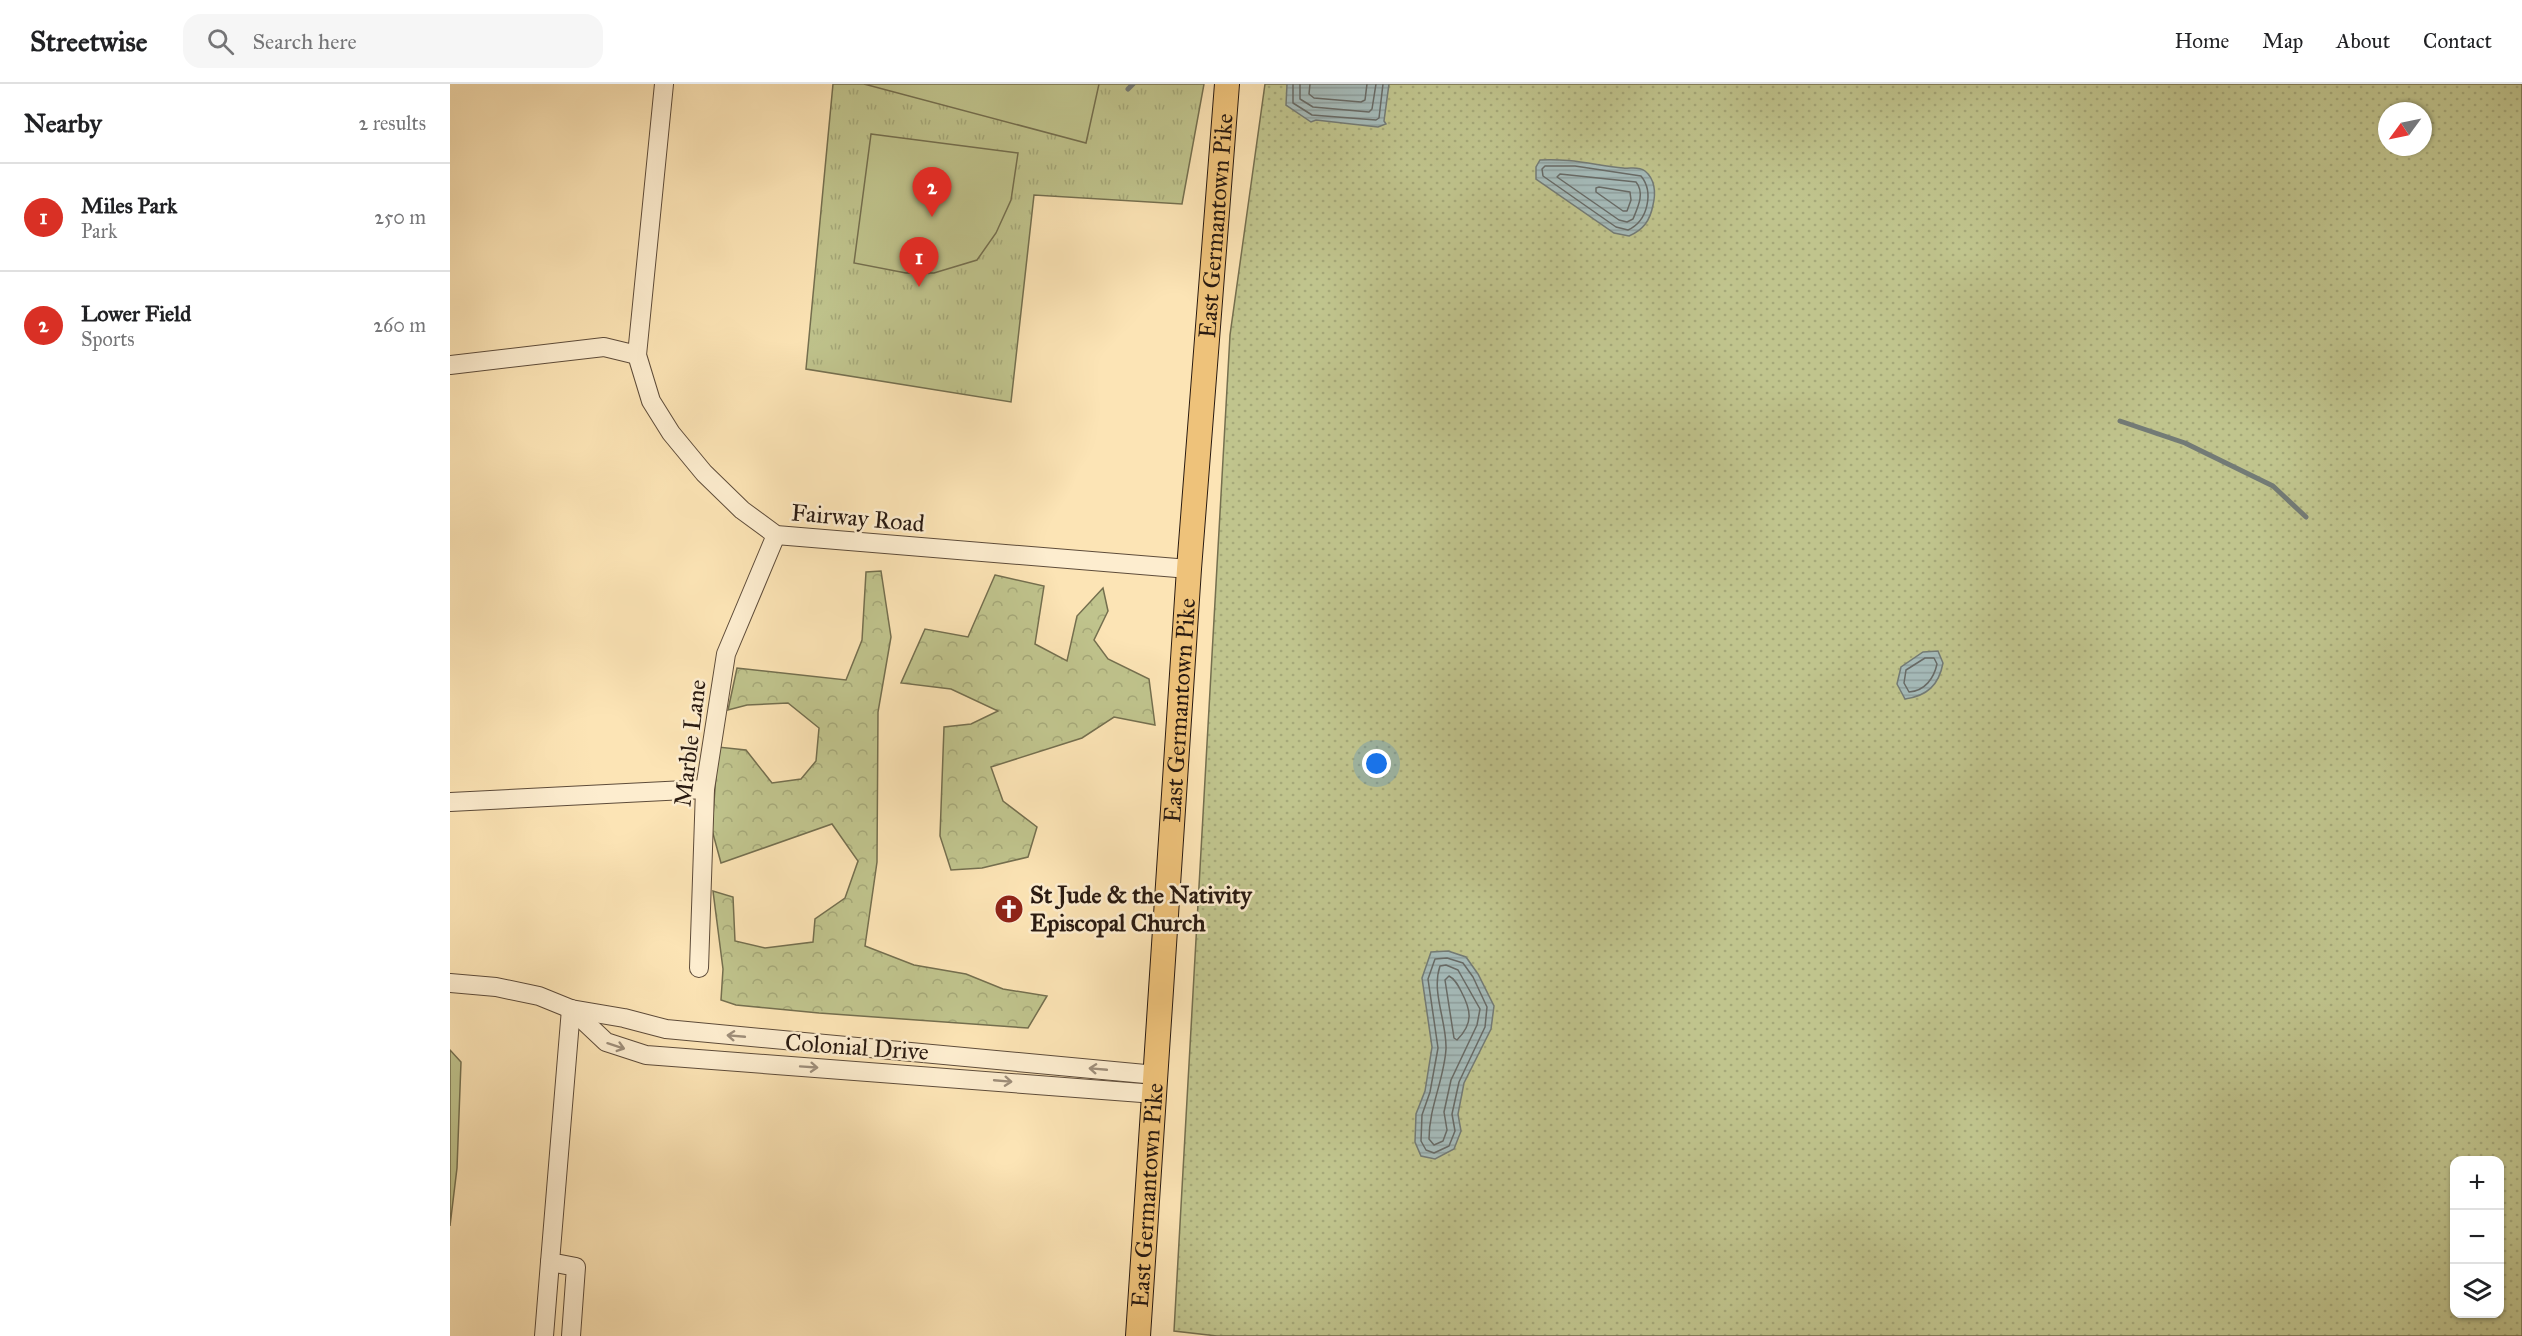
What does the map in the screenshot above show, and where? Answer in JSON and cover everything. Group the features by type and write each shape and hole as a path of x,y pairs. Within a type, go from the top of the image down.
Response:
{"main road":[{"name":"East Germantown Pike","path":"1138,1336 1189,569 1227,84"}],"street":[{"name":"Fairway Road","path":"664,84 637,355 651,401 670,433 704,473 742,510 776,535 1189,569"},
{"path":"450,365 604,347 637,355"},
{"name":"Marble Lane","path":"699,968 705,789 726,654 776,535"},
{"path":"450,802 705,789"},
{"name":"Colonial Drive","path":"450,983 496,987 539,996 571,1009 624,1018 666,1029 1155,1084"},
{"path":"544,1336 571,1009"},
{"name":"Colonial Drive","path":"571,1009 606,1042 646,1055 1155,1084"},
{"path":"550,1262 576,1267 571,1336"}],"green space":[{"path":"833,84 1204,84 1182,204 1034,195 1011,402 806,369"},
{"path":"864,84 1099,84 1086,143"},
{"path":"1265,84 2522,84 2522,1336 1217,1336 1174,1331 1230,335"},
{"path":"871,134 1018,153 1011,200 996,233 977,260 934,273 906,273 854,263"},
{"path":"881,571 891,637 878,712 877,862 865,946 914,965 966,974 1003,989 1047,996 1028,1028 819,1013 736,1005 721,1000 723,969 713,891 733,897 735,941 765,948 813,942 815,919 845,898 858,861 832,824 721,863 712,830 718,747 746,750 772,783 801,779 816,761 819,728 788,703 747,705 728,710 737,668 846,680 862,640 866,572"},
{"path":"995,575 1044,586 1035,644 1067,661 1077,616 1103,588 1108,611 1094,640 1108,659 1149,679 1155,725 1114,717 1082,738 991,767 1003,801 1037,827 1028,857 982,868 951,870 940,836 944,727 971,724 998,711 951,689 901,683 925,629 968,637"},
{"path":"450,1050 461,1062 457,1168 450,1226"}],"water":[{"path":"1287,84 1389,84 1384,121 1386,124 1378,127 1316,120 1311,122 1286,105"},
{"path":"1540,160 1642,169 1653,182 1653,205 1648,220 1642,228 1629,236 1614,233 1536,179 1536,167"},
{"path":"1938,651 1943,663 1935,683 1926,692 1905,699 1897,684 1901,667 1923,652"},
{"path":"1448,951 1466,957 1478,974 1494,1006 1491,1029 1464,1083 1458,1114 1461,1131 1454,1149 1435,1159 1421,1156 1415,1142 1416,1114 1425,1091 1432,1047 1422,978 1431,952"}],"waterway":[{"path":"1128,89 1133,84"},
{"path":"2120,421 2185,443 2273,486 2306,517"}],"place":[{"name":"Lower Field","path":"932,217"},
{"name":"Miles Park","path":"919,287"},
{"name":"St Jude & the Nativity Episcopal Church","path":"1009,909"}]}
